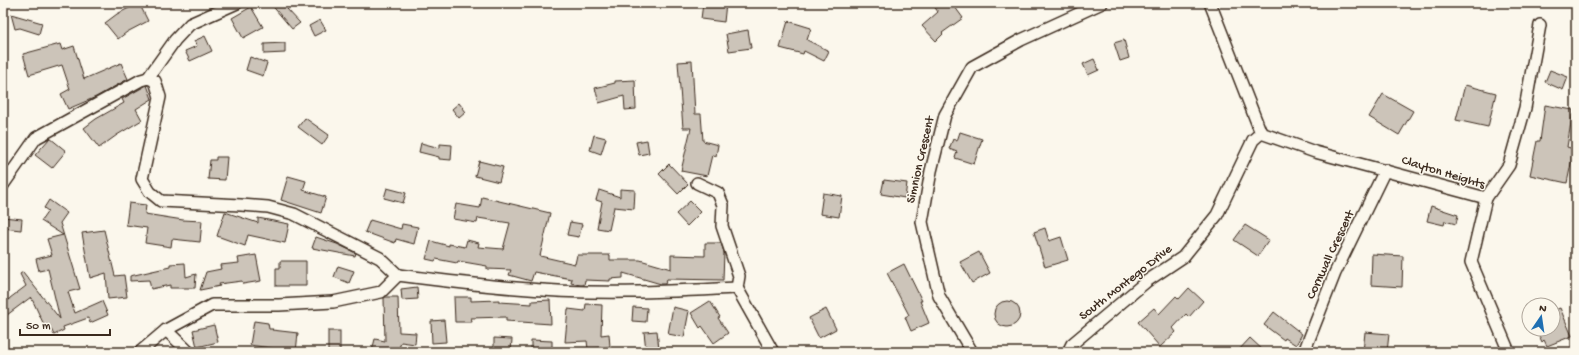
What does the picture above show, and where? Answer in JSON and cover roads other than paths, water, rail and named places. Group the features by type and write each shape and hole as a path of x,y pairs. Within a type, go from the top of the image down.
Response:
{"street":[{"path":"3,185 36,138 148,78 175,40 190,24 237,3"},
{"name":"Simnion Crescent","path":"972,352 938,296 922,222 931,171 945,115 972,67 1021,40 1102,3"},
{"path":"1210,3 1261,134"},
{"path":"1486,198 1509,165 1525,108 1540,25"},
{"path":"148,78 155,81 160,97 142,179 150,192 161,201 248,205 268,207 294,214 380,258 398,275 516,288 575,291 643,292 737,288"},
{"name":"Clayton Heights","path":"1261,134 1315,152 1486,198 1471,262 1509,352"},
{"name":"South Montego Drive","path":"1068,352 1072,344 1115,306 1146,282 1183,257 1217,215 1253,140 1261,134"},
{"name":"Cornwall Crescent","path":"1304,352 1335,273 1385,170"},
{"path":"697,183 718,193 723,205 722,226 739,276 737,288 774,352"},
{"path":"140,352 166,330 212,305 279,305 333,302 381,292 398,275"},
{"path":"166,330 189,352"}]}
